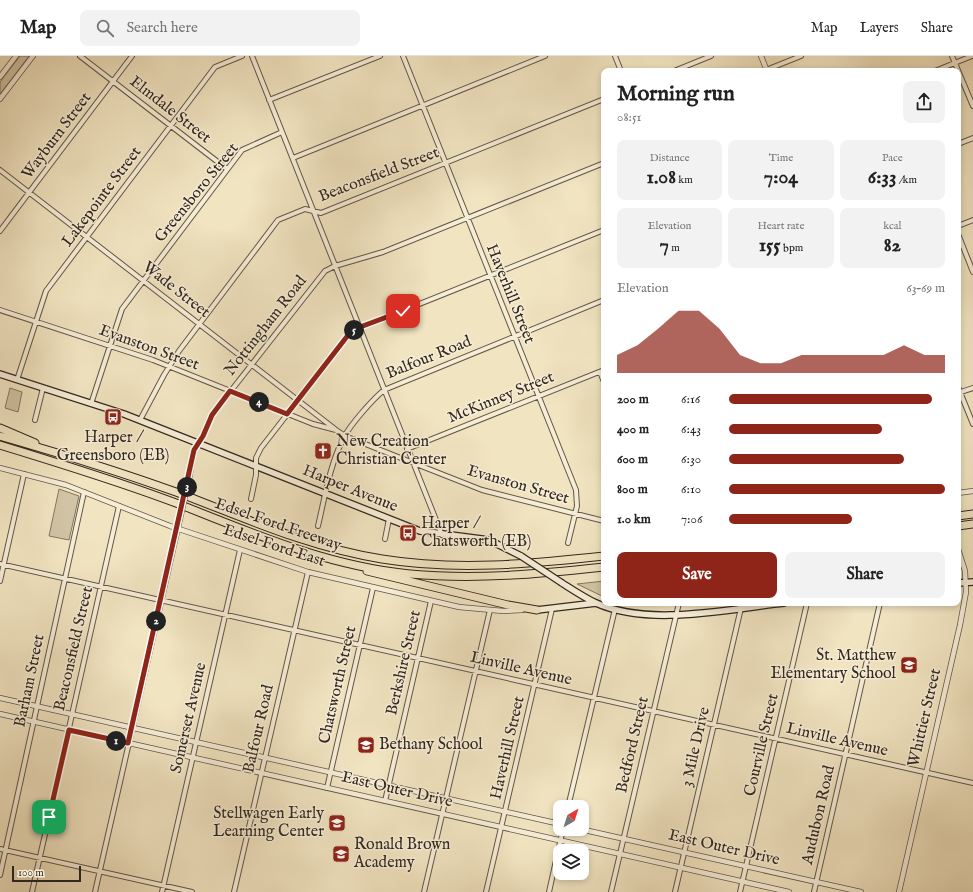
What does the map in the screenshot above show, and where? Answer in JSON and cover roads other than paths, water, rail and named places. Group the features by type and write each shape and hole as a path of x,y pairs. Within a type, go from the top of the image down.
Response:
{"highway":[{"path":"0,428 51,451"},
{"name":"Edsel Ford Freeway","path":"0,436 176,492 289,536 360,555 420,564 483,566 541,563 601,556"},
{"name":"Edsel Ford Freeway","path":"0,445 116,481 266,539 342,562 410,574 493,577 601,566"},
{"path":"0,451 20,451"},
{"path":"961,516 973,514"},
{"path":"961,526 973,524"},
{"path":"342,562 368,571 537,610"}],"main road":[{"name":"Harper Avenue","path":"0,374 140,420 420,531 489,540 521,556 562,583 601,605"},
{"path":"961,583 973,582"},
{"name":"Edsel Ford East","path":"537,610 596,603"},
{"name":"Harper Avenue","path":"606,606 645,615 676,615 758,606"}],"street":[{"path":"0,77 16,56"},
{"path":"0,99 33,56"},
{"name":"Elmdale Street","path":"80,56 227,169"},
{"name":"Wayburn Street","path":"0,231 132,56"},
{"name":"Lakepointe Street","path":"18,380 46,291 215,67 242,56"},
{"path":"252,56 334,266 442,535"},
{"path":"269,100 380,56"},
{"name":"Haverhill Street","path":"403,56 576,490 577,502 568,542"},
{"path":"292,158 545,56"},
{"path":"615,56 620,68"},
{"path":"682,68 712,56"},
{"path":"761,56 766,68"},
{"path":"772,68 801,56"},
{"path":"952,56 957,68"},
{"path":"942,68 972,56"},
{"path":"961,77 973,106"},
{"name":"Beaconsfield Street","path":"140,420 169,367 200,323 278,220 305,209 321,213 601,100"},
{"name":"Greensboro Street","path":"91,404 122,309 244,148 282,132"},
{"path":"961,143 973,138"},
{"name":"Nottingham Road","path":"95,892 189,479 194,450 212,415 324,271 334,266 383,252 601,164"},
{"name":"Wade Street","path":"0,170 252,363 336,430"},
{"path":"961,225 973,220"},
{"path":"251,499 256,475 256,458 260,448 352,330 601,231"},
{"path":"961,242 973,272"},
{"name":"Balfour Road","path":"318,526 327,486 345,436 376,397 384,390 601,301"},
{"name":"Evanston Street","path":"0,310 169,367 313,424 336,430 345,436 413,464 494,494 601,520"},
{"name":"McKinney Street","path":"407,449 601,371"},
{"path":"35,420 43,388"},
{"path":"961,392 973,388"},
{"path":"961,397 973,424"},
{"name":"Edsel Ford East","path":"0,468 55,481 177,528 308,572 431,601 490,610 537,610"},
{"path":"0,582 2,565 24,474"},
{"path":"961,493 973,491"},
{"name":"Barham Street","path":"0,875 84,492"},
{"name":"Beaconsfield Street","path":"32,892 119,506"},
{"path":"385,539 389,519"},
{"name":"Somerset Avenue","path":"162,892 240,550"},
{"name":"Whittier Street","path":"899,892 960,625 966,592 965,571 961,558"},
{"name":"Linville Avenue","path":"2,565 973,783"},
{"name":"Balfour Road","path":"234,892 308,572"},
{"name":"Chatsworth Street","path":"327,788 373,588"},
{"name":"Berkshire Street","path":"385,801 431,601"},
{"name":"Bedford Street","path":"611,892 678,606"},
{"name":"Courville Street","path":"740,892 806,606"},
{"name":"Audubon Road","path":"814,892 879,606"},
{"name":"3 Mile Drive","path":"675,892 741,608"},
{"name":"Haverhill Street","path":"486,892 552,609"},
{"path":"570,800 615,609"},
{"path":"424,892 490,610"},
{"name":"East Outer Drive","path":"0,698 553,822"},
{"name":"East Outer Drive","path":"0,714 789,892"},
{"name":"East Outer Drive","path":"589,831 861,892"},
{"path":"549,892 562,836"},
{"path":"0,849 192,892"}],"place":[{"name":"Harper / Greensboro (EB)","path":"113,417"},
{"name":"New Creation Christian Center","path":"323,451"},
{"name":"Harper / Chatsworth (EB)","path":"408,533"},
{"name":"St. Matthew Elementary School","path":"909,665"},
{"name":"Bethany School","path":"366,745"},
{"name":"Stellwagen Early Learning Center","path":"337,823"},
{"name":"Ronald Brown Academy","path":"341,854"}]}
